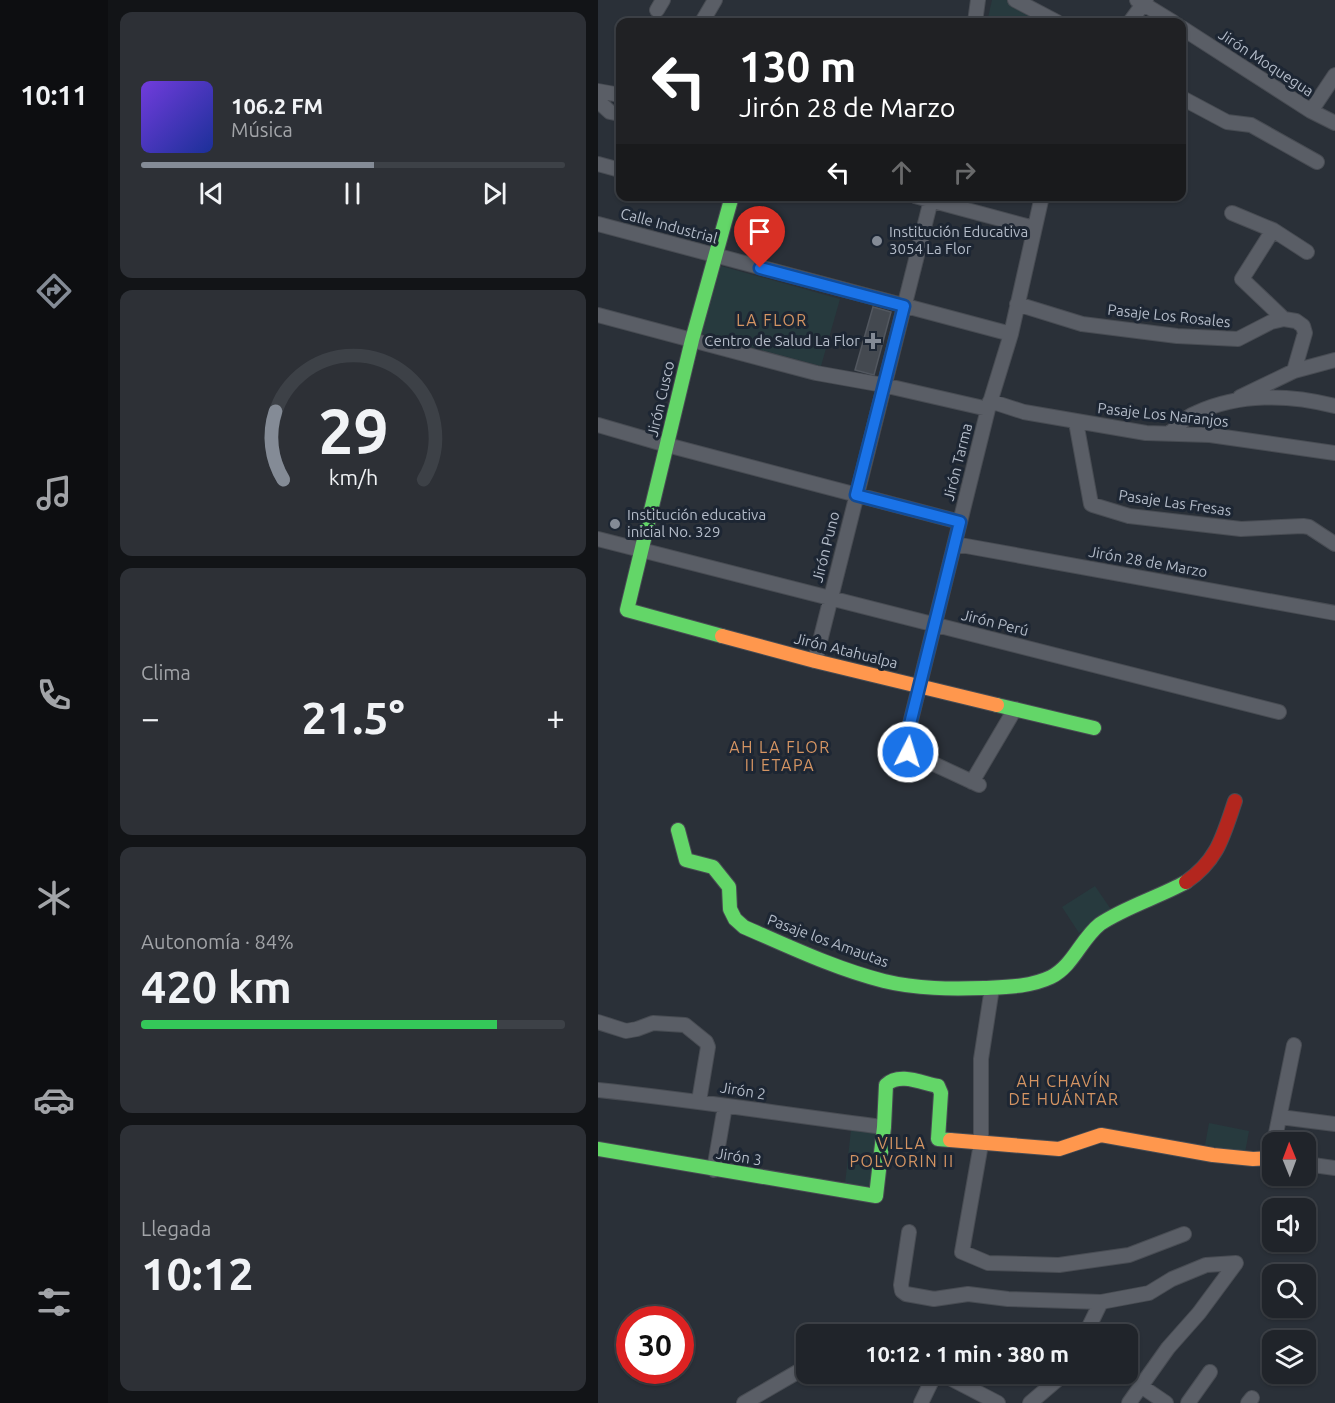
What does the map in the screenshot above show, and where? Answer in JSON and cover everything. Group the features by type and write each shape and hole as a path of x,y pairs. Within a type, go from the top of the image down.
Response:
{"street":[{"path":"704,18 715,0"},
{"path":"976,18 978,0"},
{"path":"1015,0 1049,18"},
{"path":"1132,18 1142,1 1166,18"},
{"name":"Jirón Moquegua","path":"1186,31 1311,111 1334,123"},
{"path":"1311,111 1334,75"},
{"path":"616,94 598,91 599,102 610,112 616,113"},
{"path":"1186,100 1227,122 1251,125 1316,162"},
{"path":"598,164 616,169"},
{"name":"Jirón Cusco","path":"627,610 727,201"},
{"name":"Jirón Puno","path":"815,661 931,201"},
{"path":"942,201 1034,228"},
{"name":"Jirón Tarma","path":"1015,709 976,783 908,752 906,740 919,686 989,405 1011,334 1041,201"},
{"path":"1232,213 1273,230 1307,252"},
{"name":"Calle Industrial","path":"598,224 1011,334"},
{"path":"1273,230 1242,279 1284,319 1296,321 1305,329 1294,371"},
{"name":"Pasaje Los Rosales","path":"1017,304 1082,324 1177,336 1228,339 1241,338 1271,322 1284,319"},
{"name":"Pasaje Los Naranjos","path":"598,315 819,374 1146,433 1210,435 1334,453"},
{"path":"1170,433 1195,413 1235,400 1294,371 1334,360"},
{"path":"1235,400 1291,398 1334,406"},
{"name":"Pasaje Las Fresas","path":"1076,422 1093,506 1129,516 1241,529 1303,526 1309,527 1334,544"},
{"path":"598,425 960,522"},
{"name":"Jirón Perú","path":"598,539 1279,712"},
{"name":"Jirón 28 de Marzo","path":"955,544 1334,613"},
{"name":"Jirón Atahualpa","path":"627,610 815,661 1094,728"},
{"name":"Pasaje los Amautas","path":"678,830 686,860 713,867 728,887 730,909 735,919 744,927 860,974 904,985 952,990 992,988 1047,980 1067,967 1087,937 1102,924 1190,879 1208,864 1221,842 1235,801"},
{"path":"992,988 981,1059 981,1144 962,1248 965,1254 988,1263 1059,1265 1129,1255 1184,1234"},
{"path":"598,1022 625,1031 653,1023 685,1025 706,1042 708,1047 699,1101"},
{"path":"1276,1132 1294,1045"},
{"path":"884,1127 886,1085 898,1078 938,1086 941,1093 938,1139 1060,1149 1091,1136 1101,1135 1213,1155 1254,1159 1262,1157"},
{"name":"Jirón 2","path":"598,1090 699,1101 884,1127"},
{"path":"714,1170 725,1106"},
{"path":"1280,1116 1334,1124"},
{"name":"Jirón 3","path":"598,1149 876,1196 884,1127"},
{"path":"1316,1165 1334,1168"},
{"path":"909,1232 902,1291 906,1294 934,1299 968,1294 1008,1299 1101,1302 1150,1293 1172,1279 1207,1265 1236,1263 1199,1313 1168,1348 1129,1403"},
{"path":"1090,1324 1101,1302"},
{"path":"1188,1403 1210,1372"},
{"path":"744,1403 796,1373"},
{"path":"921,1403 931,1384"},
{"path":"961,1384 998,1403"},
{"path":"1030,1403 1052,1384"},
{"path":"1141,1386 1166,1403"}],"green space":[{"path":"992,0 1015,0 1049,18 988,18"},
{"path":"721,266 840,299 821,366 702,334"},
{"path":"1095,886 1112,911 1079,933 1062,907"},
{"path":"1209,1123 1249,1131 1245,1153 1205,1145"},
{"path":"851,1130 876,1132 870,1187 845,1184"}],"building":[{"name":"Centro de Salud La Flor","path":"873,307 891,312 874,375 855,370"}],"traffic: fast":[{"path":"722,636 627,610 692,340 731,201"},
{"path":"997,705 1094,728"},
{"path":"678,830 686,860 713,867 729,887 730,909 735,919 744,927 848,970 896,984 921,987 1001,987 1026,985 1051,977 1065,966 1100,924 1120,912 1186,882"},
{"path":"598,1149 876,1196 886,1085 897,1079 938,1086 941,1093 938,1139 950,1140"}],"traffic: slow":[{"path":"722,636 997,705"},
{"path":"950,1140 1059,1149 1101,1135 1213,1155 1262,1159"}],"traffic: jam":[{"path":"1186,882 1197,874 1212,856 1223,836 1235,801"}],"place":[{"name":"Institución Educativa 3054 La Flor","path":"877,241"},
{"name":"Centro de Salud La Flor","path":"873,341"},
{"name":"Institución educativa inicial No. 329","path":"615,524"}],"district":[{"name":"LA FLOR","path":"772,320"},
{"name":"AH LA FLOR II ETAPA","path":"780,756"},
{"name":"AH CHAVÍN DE HUÁNTAR","path":"1064,1090"},
{"name":"VILLA POLVORIN II","path":"902,1152"}],"route":[{"path":"760,268 904,306 856,495 960,522 906,740 908,752"}]}
